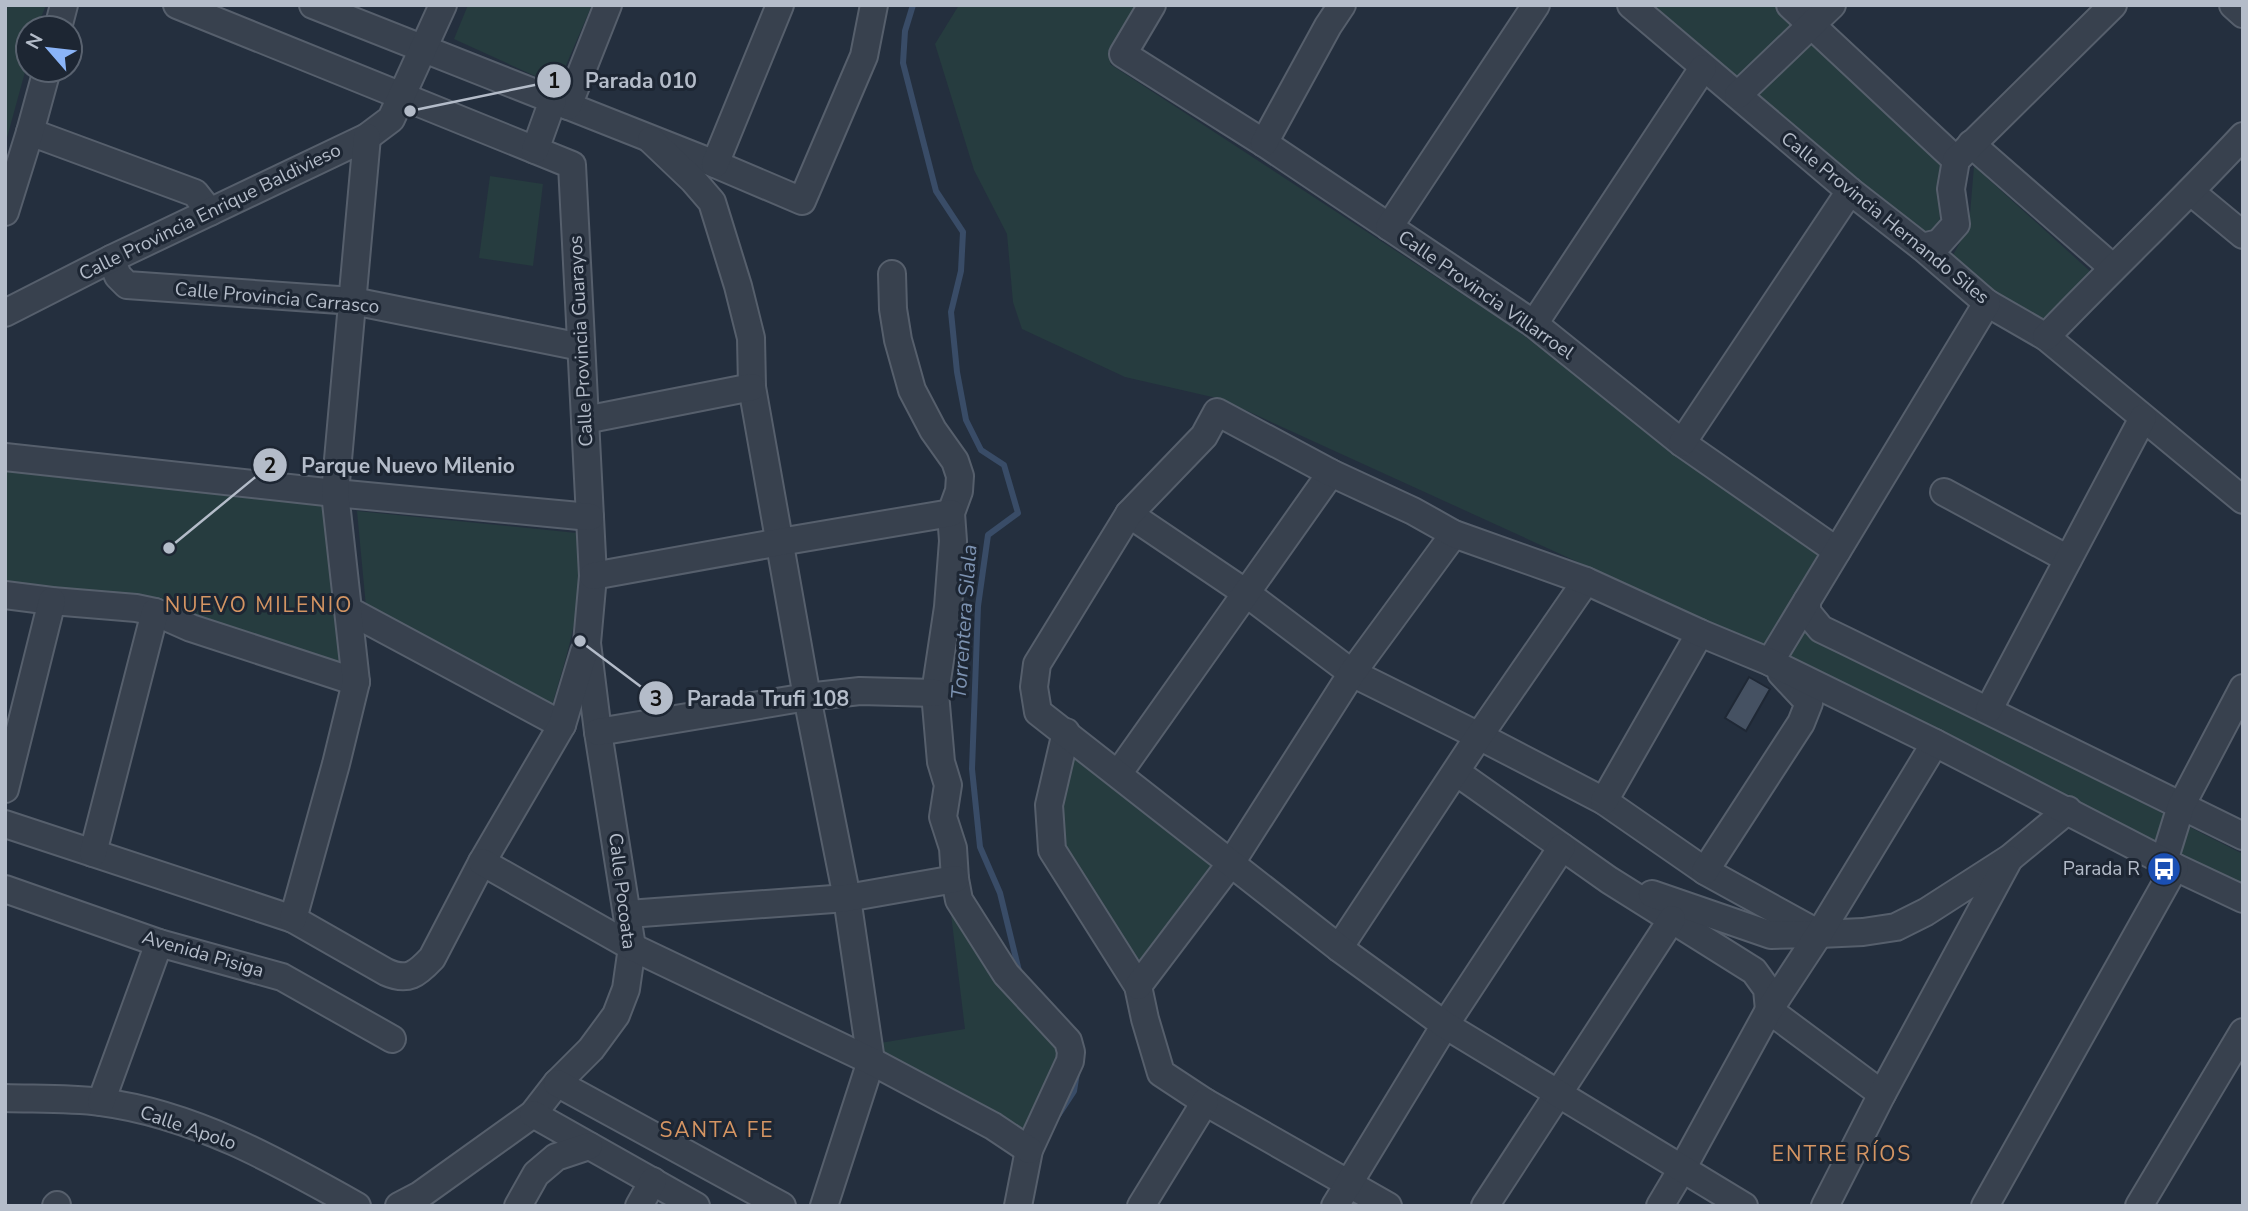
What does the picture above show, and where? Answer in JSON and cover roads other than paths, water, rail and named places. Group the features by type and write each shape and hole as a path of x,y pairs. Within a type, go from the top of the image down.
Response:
{"street":[{"path":"177,5 535,150 608,5"},
{"path":"313,5 802,201 864,56 874,5"},
{"name":"Calle Provincia Enrique Baldivieso","path":"5,313 111,259 367,137 391,119 443,5"},
{"path":"715,164 780,5"},
{"name":"Calle Provincia Villarroel","path":"1152,5 1123,54 1265,143 1534,324 1682,443 1837,551"},
{"path":"1265,143 1342,5"},
{"path":"1389,227 1536,5"},
{"name":"Calle Provincia Hernando Siles","path":"1631,5 1987,303 2046,337 2243,500"},
{"path":"1790,5 1964,152 2112,267"},
{"path":"1738,95 1832,5"},
{"path":"1922,247 1939,243 1956,224 1951,189 1964,152 2113,5"},
{"path":"2233,5 2243,15"},
{"path":"1534,324 1703,68"},
{"path":"5,212 43,84"},
{"path":"30,132 195,193 210,212"},
{"path":"2046,337 2243,136"},
{"path":"293,919 356,682 335,492 367,137"},
{"path":"650,140 693,180 712,202 738,286 751,338 752,387 807,697 847,898 871,1061 824,1206"},
{"name":"Calle Provincia Guarayos","path":"535,150 572,164 590,517"},
{"path":"1682,443 1850,191"},
{"path":"2191,192 2243,235"},
{"name":"Calle Provincia Carrasco","path":"111,259 118,276 127,285 353,301 581,347"},
{"path":"892,274 893,309 898,340 912,390 933,430 955,461 960,476 959,491 951,513 953,541 948,607 935,693 941,762 948,785 943,817 953,848 959,900 1006,974 1068,1041 1071,1052 1070,1061 1029,1150 1018,1206"},
{"path":"1770,662 1987,303"},
{"path":"585,420 752,387"},
{"path":"1744,1206 1445,1025 1339,948 1038,712 1034,687 1037,664 1129,514 1204,436 1217,412 1454,534 1586,581 1770,662 2243,899"},
{"path":"1989,709 2143,418"},
{"path":"5,457 590,517"},
{"path":"1118,774 1331,473"},
{"path":"1944,492 2068,559"},
{"path":"593,576 951,513"},
{"path":"1129,514 1246,593 1352,673 1604,801 1705,871 1819,934"},
{"name":"Calle Pocoata","path":"399,1206 420,1195 533,1114 557,1083 591,1049 616,1015 626,989 632,947 598,732 587,643 593,576 590,517"},
{"path":"1138,986 1231,863 1352,673 1454,534"},
{"path":"1339,948 1479,736 1586,581"},
{"path":"5,595 155,612 191,628 356,682"},
{"path":"5,789 52,601"},
{"path":"1807,601 1807,612 1821,629 1989,709 2243,836"},
{"path":"348,610 562,724"},
{"path":"93,853 155,612"},
{"path":"1604,801 1700,633"},
{"path":"5,824 293,919 386,972 397,977 409,976 421,970 432,958 482,862 562,724 587,643"},
{"path":"1705,871 1801,723 1809,703 1770,662"},
{"path":"1985,1206 2169,864 2181,806 2243,688"},
{"path":"598,732 807,697 860,691 935,693"},
{"path":"1066,732 1049,805 1052,850 1138,986 1161,1073 1342,1194 1388,1206"},
{"path":"1660,1206 1769,1010 1819,934 1935,743"},
{"path":"1455,772 1609,880 1754,971 1767,989 1769,1010 1882,1094"},
{"path":"1609,880 1771,935 1863,932 1896,926 1926,912 2010,858 2068,810"},
{"path":"1342,1194 1445,1025 1562,848"},
{"path":"1825,1206 1882,1094 2010,858"},
{"path":"482,862 632,947 871,1061 993,1126 1029,1150"},
{"path":"628,914 847,898 955,879"},
{"name":"Avenida Pisiga","path":"5,889 159,943 282,977 392,1039"},
{"path":"1485,1206 1672,919"},
{"path":"101,1102 159,943"},
{"path":"2139,1206 2243,1032"},
{"path":"557,1083 782,1206"},
{"name":"Calle Apolo","path":"5,1098 101,1102 171,1118 237,1143 357,1206"},
{"path":"1141,1206 1205,1101"},
{"path":"533,1114 696,1206"},
{"path":"518,1206 536,1174 556,1157 589,1146"},
{"path":"639,1206 653,1181"}],"waterway":[{"name":"Torrentera Silala","path":"913,5 905,31 903,63 936,191 963,232 961,271 951,312 957,372 966,420 981,450 1004,465 1018,513 988,535 978,606 972,769 980,847 1000,893 1020,975"},
{"name":"Torrentera Silala","path":"1059,1114 1074,1091 1077,1073"}],"place":[{"name":"Parada 010","path":"410,111"},
{"name":"Parque Nuevo Milenio","path":"169,548"},
{"name":"Parada Trufi 108","path":"580,641"},
{"name":"Parada R","path":"2164,869"}],"district":[{"name":"NUEVO MILENIO","path":"259,605"},
{"name":"SANTA FE","path":"717,1130"},
{"name":"ENTRE RÍOS","path":"1842,1154"}]}
